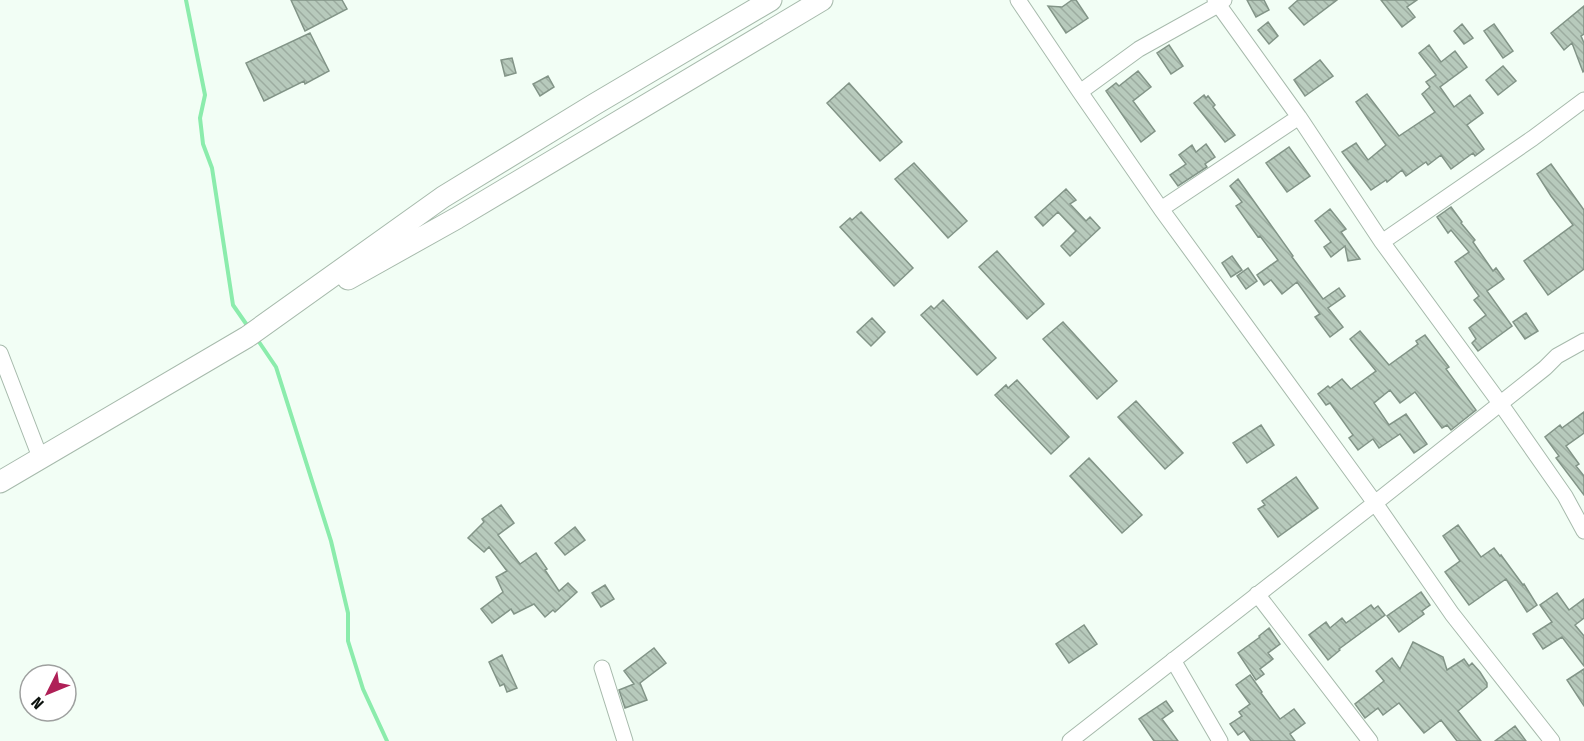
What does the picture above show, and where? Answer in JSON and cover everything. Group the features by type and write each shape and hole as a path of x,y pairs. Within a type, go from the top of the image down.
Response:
{"highway":[{"path":"253,333 443,197 771,0"},
{"path":"0,482 253,333 457,218 822,0"}],"street":[{"path":"1018,0 1161,209 1375,503 1452,614 1552,741"},
{"path":"1080,92 1139,49 1219,2 1382,242 1565,496 1584,531"},
{"path":"1382,242 1583,102"},
{"path":"1161,209 1299,117"},
{"path":"1070,741 1375,503 1557,356 1584,340"},
{"path":"0,353 40,457"},
{"path":"1257,594 1370,741"},
{"path":"1173,660 1220,741"},
{"path":"602,668 625,741"}],"building":[{"path":"291,0 342,0 347,9 305,31"},
{"path":"1076,0 1088,18 1066,33 1048,6 1062,7"},
{"path":"1247,0 1264,0 1269,10 1256,17"},
{"path":"1298,0 1337,0 1304,25 1289,8"},
{"path":"1381,0 1417,0 1407,7 1415,17 1402,27"},
{"path":"1584,6 1584,34 1581,36 1584,43 1583,72 1572,43 1564,50 1551,33"},
{"path":"1268,22 1278,36 1269,44 1258,30"},
{"path":"1462,24 1473,38 1464,44 1454,31"},
{"path":"1494,24 1513,51 1503,58 1484,31"},
{"path":"310,33 329,71 264,101 246,63"},
{"path":"1169,45 1183,66 1171,74 1157,53"},
{"path":"1429,45 1441,62 1455,51 1467,67 1440,87 1454,107 1470,95 1483,113 1467,125 1484,149 1475,156 1473,153 1451,169 1441,155 1428,165 1426,162 1406,176 1402,170 1387,182 1386,180 1371,190 1342,152 1356,143 1368,160 1386,145 1356,102 1367,94 1399,136 1435,112 1422,94 1430,87 1426,82 1436,75 1419,53"},
{"path":"512,58 516,73 505,76 501,60"},
{"path":"1320,60 1333,76 1305,96 1294,80"},
{"path":"1503,66 1516,81 1498,95 1486,80"},
{"path":"1138,71 1151,87 1133,101 1155,131 1141,142 1106,91 1116,83 1119,86"},
{"path":"548,76 554,87 540,96 533,84"},
{"path":"849,83 902,142 880,161 827,103"},
{"path":"1204,95 1206,98 1208,96 1215,105 1213,107 1235,135 1225,142 1194,103"},
{"path":"1206,144 1215,157 1205,164 1207,167 1178,186 1170,175 1186,164 1179,155 1192,145 1196,152"},
{"path":"1289,147 1310,176 1287,192 1266,163"},
{"path":"914,163 967,221 948,238 895,179"},
{"path":"1551,164 1584,210 1584,269 1548,295 1524,261 1573,225 1537,174"},
{"path":"1238,179 1323,299 1339,288 1345,296 1328,308 1343,327 1330,337 1315,317 1320,314 1297,282 1282,294 1271,280 1264,285 1257,275 1278,260 1236,206 1242,202 1230,186"},
{"path":"1066,189 1076,200 1070,204 1086,221 1090,217 1100,228 1070,256 1061,246 1076,231 1058,212 1043,226 1035,217"},
{"path":"1451,207 1475,240 1473,242 1493,271 1496,268 1504,279 1487,291 1512,326 1478,351 1472,343 1476,339 1469,328 1486,315 1474,300 1479,296 1455,262 1469,252 1451,230 1448,233 1437,217"},
{"path":"1330,209 1346,229 1341,232 1360,259 1348,261 1345,246 1331,257 1324,247 1331,242 1315,221"},
{"path":"861,212 913,268 894,286 840,227"},
{"path":"997,251 1044,304 1027,319 979,267"},
{"path":"1232,256 1242,270 1231,277 1222,263"},
{"path":"1248,268 1257,281 1246,289 1237,276"},
{"path":"943,300 996,358 977,375 921,315 931,306 934,309"},
{"path":"1526,313 1538,331 1525,339 1513,322"},
{"path":"872,318 885,332 871,346 857,332"},
{"path":"1063,322 1117,381 1097,399 1043,339"},
{"path":"1360,331 1389,365 1418,344 1416,341 1425,335 1449,367 1446,369 1476,410 1451,430 1447,425 1442,428 1415,392 1400,403 1390,390 1374,403 1389,425 1406,414 1427,444 1414,453 1400,434 1379,448 1373,439 1358,450 1349,438 1353,435 1330,403 1326,405 1318,394 1342,379 1351,389 1376,371 1350,339"},
{"path":"1017,380 1069,437 1051,454 995,395 1006,385 1008,388"},
{"path":"1136,401 1183,453 1165,469 1118,417"},
{"path":"1584,412 1584,433 1566,446 1579,464 1576,466 1584,476 1584,495 1556,458 1559,456 1545,437 1560,425 1562,428"},
{"path":"1261,425 1274,445 1247,463 1233,443"},
{"path":"1089,458 1142,515 1122,533 1070,476"},
{"path":"1296,477 1318,508 1278,537 1258,509 1265,505 1262,501"},
{"path":"501,505 514,523 498,535 520,564 536,553 559,591 568,583 577,592 555,612 553,610 545,617 534,604 514,614 511,609 492,623 481,609 503,592 496,577 507,571 489,547 484,552 468,538 484,522 482,519"},
{"path":"1458,525 1481,557 1494,548 1501,555 1537,605 1527,612 1506,579 1469,605 1445,572 1460,561 1443,536"},
{"path":"575,527 585,540 565,555 555,543"},
{"path":"605,585 614,599 601,607 592,593"},
{"path":"1421,592 1430,605 1422,611 1424,614 1399,632 1387,616"},
{"path":"1557,593 1569,610 1584,599 1584,618 1575,625 1584,636 1584,666 1562,637 1543,649 1533,634 1552,622 1540,605"},
{"path":"1371,605 1374,609 1378,606 1385,615 1339,649 1328,660 1309,635 1326,622 1330,628 1342,618 1346,623"},
{"path":"1084,625 1097,644 1069,663 1056,644"},
{"path":"1269,628 1280,644 1268,653 1273,659 1260,669 1264,674 1256,680 1238,653"},
{"path":"1413,642 1443,657 1447,670 1464,659 1469,666 1472,663 1480,672 1487,687 1458,711 1481,741 1457,741 1441,720 1424,733 1399,703 1383,715 1378,708 1365,718 1355,704 1384,681 1376,671 1392,658 1400,669"},
{"path":"654,648 666,663 640,683 647,700 625,708 619,690 634,684 624,671"},
{"path":"502,655 517,688 507,692 504,684 500,686 489,662"},
{"path":"1584,669 1584,706 1567,680"},
{"path":"1250,675 1280,719 1294,709 1305,723 1290,734 1295,741 1251,741 1244,731 1238,735 1230,724 1242,716 1239,712 1250,704 1236,685"},
{"path":"1166,701 1173,711 1162,719 1178,741 1154,741 1139,719"},
{"path":"1515,726 1526,741 1495,741"}],"waterway":[{"path":"186,0 205,95 200,118 203,144 212,168 233,305 249,328"},
{"path":"257,339 276,367 331,541 348,613 348,641 363,689 387,741"}]}
